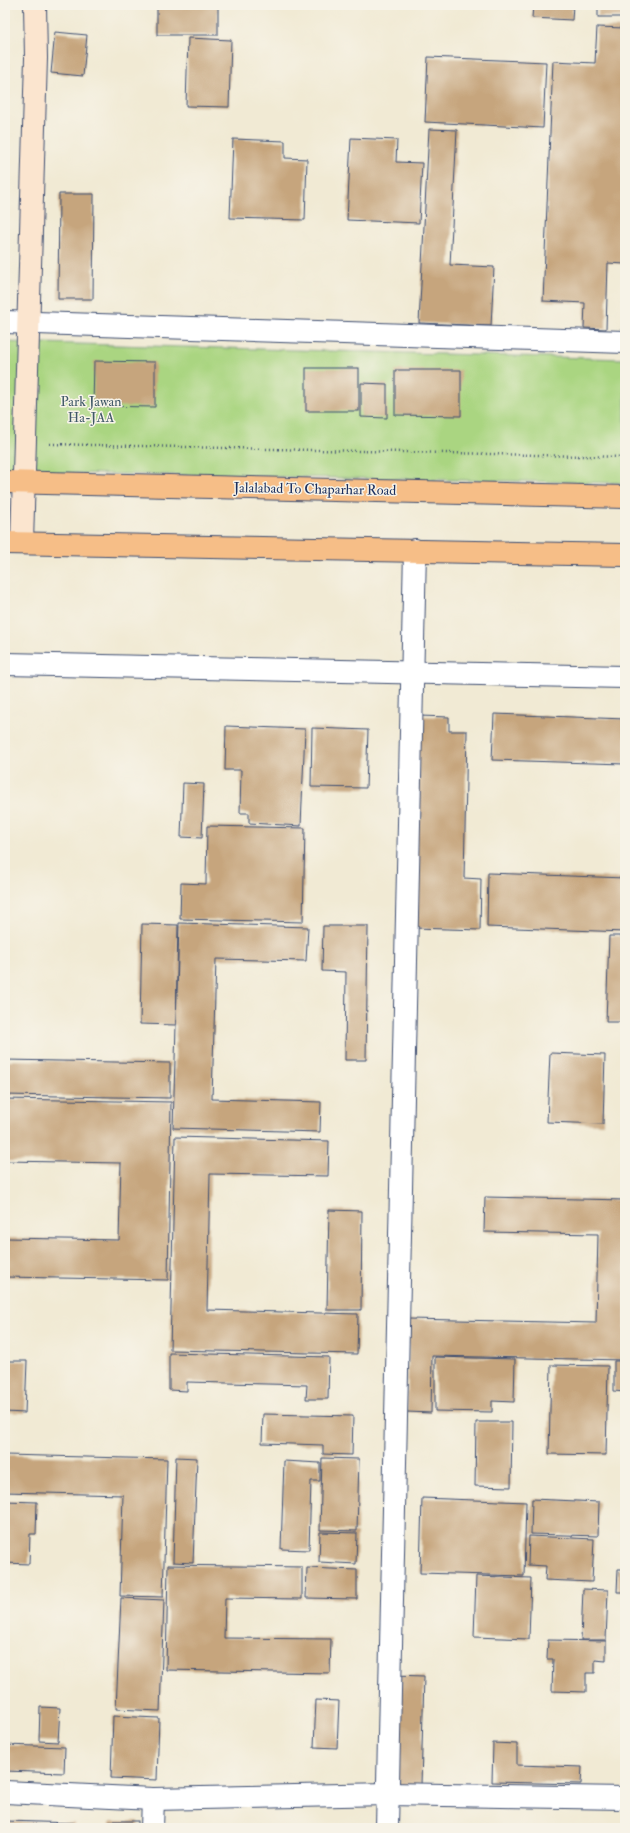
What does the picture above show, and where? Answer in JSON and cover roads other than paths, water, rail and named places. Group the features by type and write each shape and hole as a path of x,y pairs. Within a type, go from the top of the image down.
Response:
{"main road":[{"name":"Jalalabad To Chaparhar Road","path":"14,482 625,497"},
{"path":"14,543 625,555"}],"street":[{"path":"14,543 14,482 24,443 36,58 35,5"},
{"path":"5,322 625,342"},
{"path":"387,1828 415,550"},
{"path":"5,664 625,677"},
{"path":"5,1792 153,1799 388,1794 625,1798"},
{"path":"152,1828 153,1799"}],"park label":[{"name":"Park Jawan Ha-JAA","path":"91,410"}]}
